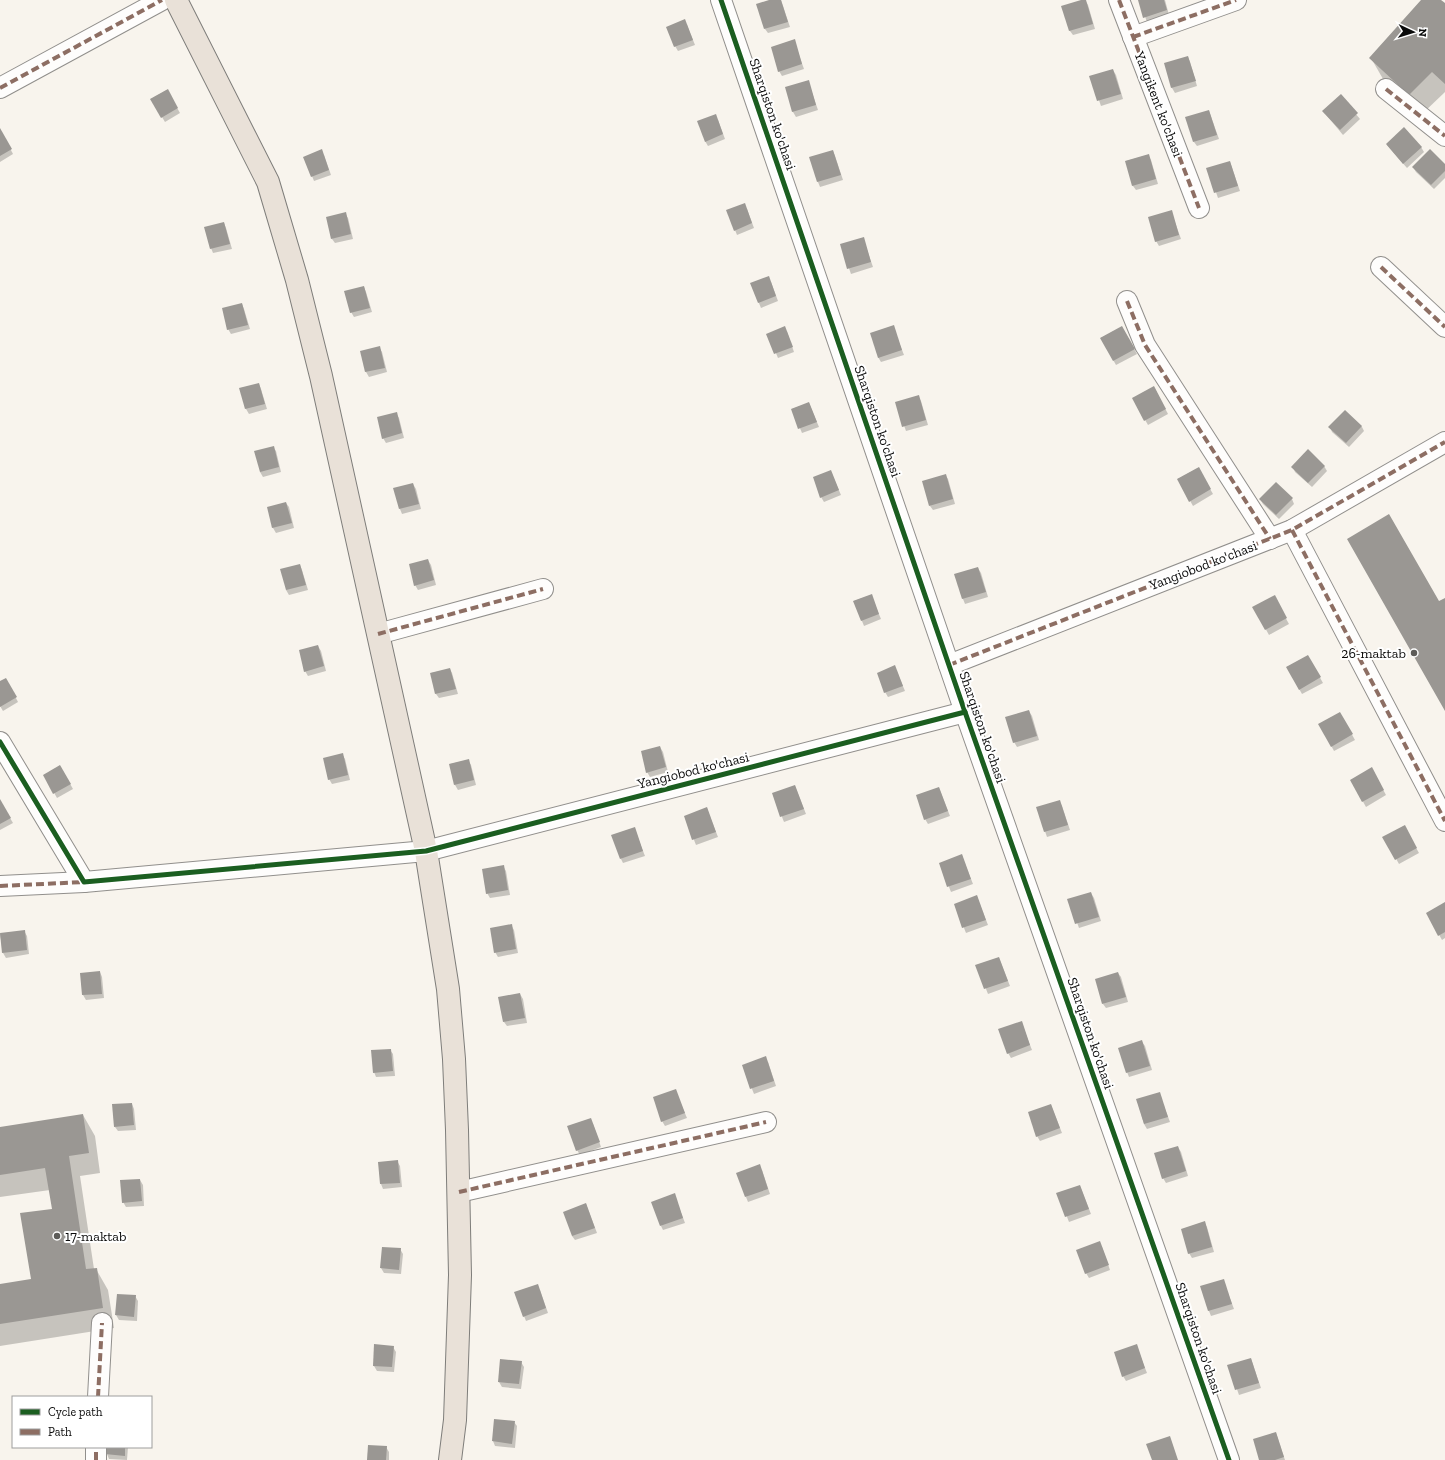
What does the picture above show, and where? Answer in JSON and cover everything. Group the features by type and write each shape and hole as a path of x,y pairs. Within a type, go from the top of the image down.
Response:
{"main road":[{"path":"176,0 268,182 297,280 319,369 426,851 448,989 454,1059 459,1192 460,1275 455,1420 450,1460"}],"street":[{"path":"0,88 162,0"},
{"name":"Sharqiston ko'chasi","path":"721,0 965,712 1229,1460"},
{"name":"Yangikent ko'chasi","path":"1120,0 1199,208"},
{"path":"1133,37 1236,0"},
{"path":"1386,89 1445,136"},
{"path":"1381,267 1445,327"},
{"path":"1127,301 1145,345 1270,539"},
{"name":"Yangiobod ko'chasi","path":"949,665 1292,530 1445,442"},
{"path":"1292,530 1445,821"},
{"path":"378,634 543,589"},
{"name":"Yangiobod ko'chasi","path":"0,886 84,882 426,851 965,712"},
{"path":"0,742 84,882"},
{"path":"459,1192 766,1122"},
{"path":"98,1396 102,1323"},
{"path":"96,1448 96,1460"}],"building":[{"path":"769,0 781,0 788,22 764,29 756,4"},
{"path":"1086,0 1093,24 1069,31 1061,6"},
{"path":"1138,0 1164,0 1167,10 1143,18"},
{"path":"1421,0 1441,0 1445,3 1445,84 1432,72 1409,95 1369,58"},
{"path":"685,19 693,40 674,47 666,27"},
{"path":"795,39 802,64 778,72 771,47"},
{"path":"1188,56 1196,81 1171,88 1164,63"},
{"path":"1113,69 1121,94 1097,101 1089,76"},
{"path":"809,80 816,105 792,112 785,87"},
{"path":"168,89 178,108 161,118 150,99"},
{"path":"1341,94 1358,113 1340,130 1322,111"},
{"path":"1209,110 1217,135 1193,142 1185,117"},
{"path":"716,114 723,134 705,142 697,121"},
{"path":"1404,127 1422,147 1403,164 1386,144"},
{"path":"0,128 12,149 0,156"},
{"path":"322,149 329,170 311,177 303,157"},
{"path":"1430,149 1445,164 1445,171 1431,185 1412,167"},
{"path":"833,150 841,175 817,182 809,157"},
{"path":"1149,154 1156,179 1132,186 1125,161"},
{"path":"1230,161 1238,186 1214,193 1206,168"},
{"path":"745,203 752,223 734,231 726,210"},
{"path":"1172,210 1179,235 1155,242 1148,217"},
{"path":"346,212 351,234 331,239 326,217"},
{"path":"224,222 230,244 210,249 204,227"},
{"path":"864,237 871,262 847,269 840,244"},
{"path":"769,276 776,296 758,303 750,283"},
{"path":"364,286 370,308 350,313 344,291"},
{"path":"242,303 248,325 227,330 222,308"},
{"path":"894,325 902,350 878,358 870,333"},
{"path":"785,326 793,347 774,354 766,334"},
{"path":"1122,326 1135,349 1113,361 1100,338"},
{"path":"380,346 385,368 365,372 360,351"},
{"path":"259,383 265,404 245,409 239,388"},
{"path":"1154,386 1166,409 1144,421 1132,398"},
{"path":"919,395 926,420 902,427 895,402"},
{"path":"809,402 817,422 798,429 791,409"},
{"path":"1345,410 1362,426 1346,443 1328,427"},
{"path":"397,412 402,433 382,439 377,417"},
{"path":"274,446 279,467 260,472 254,451"},
{"path":"1308,449 1325,466 1308,483 1291,467"},
{"path":"1199,467 1211,489 1189,502 1177,479"},
{"path":"831,470 839,490 820,498 813,477"},
{"path":"946,474 953,499 929,506 922,481"},
{"path":"1276,482 1293,498 1276,515 1259,499"},
{"path":"413,483 419,504 399,509 393,488"},
{"path":"286,502 292,523 272,528 267,507"},
{"path":"1389,514 1439,601 1445,598 1445,711 1347,539"},
{"path":"428,559 434,580 414,586 409,564"},
{"path":"300,564 306,585 286,590 280,569"},
{"path":"978,567 986,592 962,599 954,574"},
{"path":"872,594 879,614 861,621 853,601"},
{"path":"1275,595 1287,618 1265,630 1252,607"},
{"path":"318,645 324,666 304,672 299,650"},
{"path":"1308,655 1321,677 1299,690 1286,667"},
{"path":"895,665 903,686 884,693 877,673"},
{"path":"450,668 456,689 435,694 430,673"},
{"path":"6,678 17,697 0,707 0,681"},
{"path":"1029,710 1037,736 1013,743 1005,717"},
{"path":"1340,712 1353,734 1331,747 1318,724"},
{"path":"660,746 666,767 646,773 641,751"},
{"path":"343,753 348,775 328,780 323,758"},
{"path":"469,759 474,780 454,785 449,764"},
{"path":"60,765 71,784 53,794 43,775"},
{"path":"1372,767 1384,790 1362,802 1350,780"},
{"path":"795,785 804,809 780,817 772,793"},
{"path":"939,787 948,811 924,820 916,795"},
{"path":"0,799 11,818 0,824"},
{"path":"1060,800 1068,825 1044,832 1036,807"},
{"path":"707,807 716,832 692,840 684,816"},
{"path":"1405,825 1417,848 1395,860 1382,837"},
{"path":"635,827 643,851 620,859 611,835"},
{"path":"962,854 971,879 947,887 939,863"},
{"path":"504,865 508,890 486,894 482,869"},
{"path":"1091,892 1099,917 1075,924 1067,899"},
{"path":"977,895 986,920 962,928 954,904"},
{"path":"1445,902 1445,932 1438,936 1426,913"},
{"path":"512,924 516,949 494,953 490,928"},
{"path":"25,930 27,950 2,953 0,933"},
{"path":"999,957 1008,981 984,989 975,965"},
{"path":"100,971 102,994 82,995 80,973"},
{"path":"1118,972 1126,997 1102,1004 1095,979"},
{"path":"520,993 525,1018 503,1022 498,997"},
{"path":"1022,1021 1030,1045 1007,1054 998,1029"},
{"path":"1142,1040 1150,1066 1126,1073 1118,1048"},
{"path":"391,1049 393,1071 373,1073 371,1050"},
{"path":"766,1056 774,1081 750,1089 742,1065"},
{"path":"676,1089 685,1113 661,1122 653,1097"},
{"path":"1160,1092 1168,1117 1144,1124 1136,1099"},
{"path":"132,1103 134,1125 114,1127 112,1104"},
{"path":"1051,1104 1060,1128 1036,1137 1028,1112"},
{"path":"83,1114 89,1153 69,1156 86,1269 97,1268 103,1308 0,1324 0,1284 31,1279 20,1213 52,1209 45,1168 0,1175 0,1127"},
{"path":"591,1118 600,1142 576,1151 567,1126"},
{"path":"1178,1146 1186,1171 1162,1179 1154,1153"},
{"path":"398,1160 400,1183 380,1184 378,1162"},
{"path":"760,1164 768,1189 745,1197 736,1173"},
{"path":"140,1179 142,1201 122,1203 120,1180"},
{"path":"1080,1185 1089,1209 1065,1217 1056,1193"},
{"path":"675,1193 683,1218 660,1226 651,1202"},
{"path":"586,1203 595,1228 572,1236 563,1212"},
{"path":"1205,1221 1212,1247 1188,1254 1181,1229"},
{"path":"1100,1241 1109,1265 1085,1274 1076,1250"},
{"path":"382,1247 401,1248 399,1270 380,1268"},
{"path":"1224,1279 1232,1304 1208,1311 1200,1286"},
{"path":"538,1284 546,1308 523,1317 514,1292"},
{"path":"117,1294 136,1295 134,1317 115,1315"},
{"path":"374,1344 394,1346 392,1367 373,1366"},
{"path":"1137,1344 1145,1368 1122,1377 1114,1352"},
{"path":"1251,1358 1259,1383 1235,1390 1227,1365"},
{"path":"500,1359 522,1361 519,1384 498,1382"},
{"path":"494,1419 515,1421 512,1444 492,1441"},
{"path":"1276,1432 1284,1457 1275,1460 1259,1460 1253,1439"},
{"path":"1170,1436 1178,1460 1152,1460 1146,1444"},
{"path":"368,1445 387,1446 386,1460 367,1460"},
{"path":"106,1448 125,1448 125,1456 105,1454"}],"marked path":[{"path":"0,88 162,0"},
{"path":"1119,0 1199,208"},
{"path":"1133,37 1236,0"},
{"path":"1386,89 1445,136"},
{"path":"1381,267 1445,327"},
{"path":"1127,301 1145,345 1270,539"},
{"path":"949,665 1292,530 1445,442"},
{"path":"1292,530 1445,821"},
{"path":"378,634 543,589"},
{"path":"0,886 84,882"},
{"path":"459,1192 766,1122"},
{"path":"98,1396 102,1323"},
{"path":"96,1448 96,1460"}],"cycle path":[{"path":"721,0 965,712 1229,1460"},
{"path":"0,742 84,882 426,851 965,712"}],"place":[{"name":"26-maktab","path":"1414,653"},
{"name":"17-maktab","path":"57,1236"}]}
